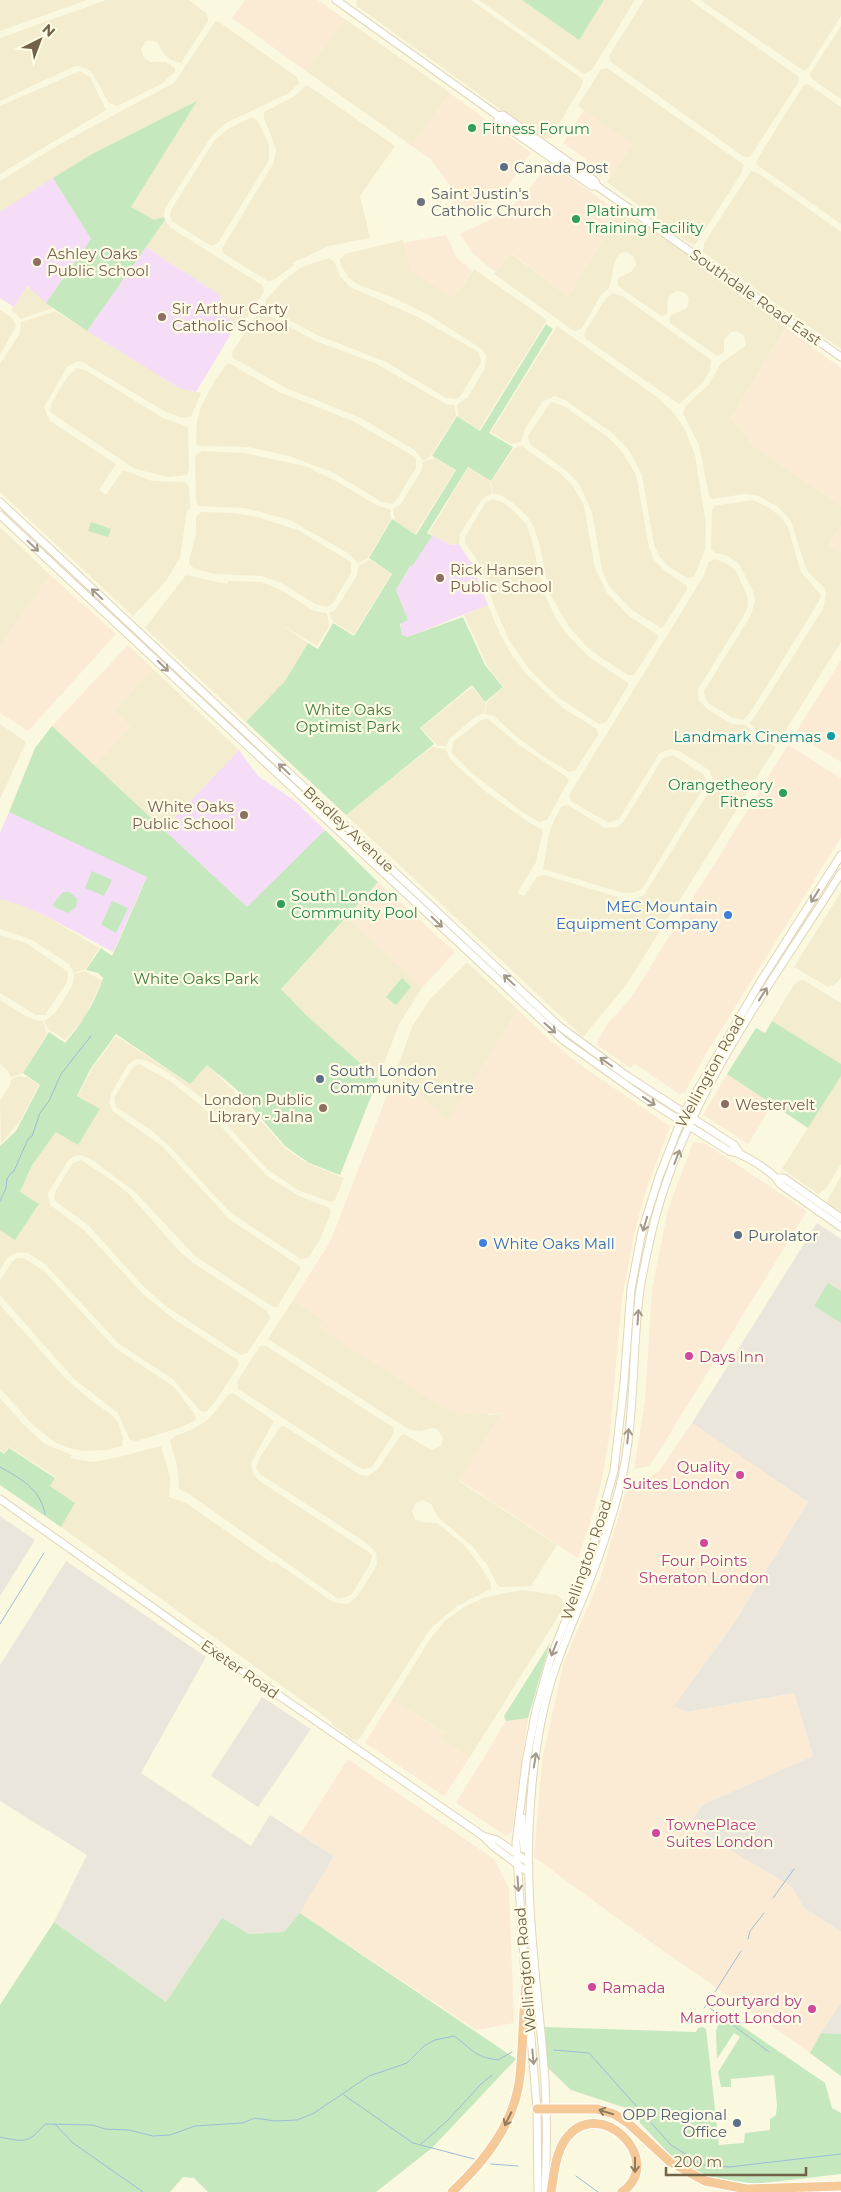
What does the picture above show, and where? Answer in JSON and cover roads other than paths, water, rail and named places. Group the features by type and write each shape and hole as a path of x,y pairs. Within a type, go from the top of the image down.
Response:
{"highway":[{"path":"452,2192 483,2161 499,2136 512,2109 520,2078 526,1985"},
{"path":"541,2109 597,2109 614,2114 628,2123 669,2161 705,2181 746,2189 841,2186"},
{"path":"551,2192 558,2154 564,2141 579,2128 590,2124 605,2125 616,2129 634,2150 636,2164 634,2176 622,2192"}],"main road":[{"name":"Southdale Road East","path":"336,0 498,116 498,120 508,128 592,186 597,186 841,356"},
{"name":"Bradley Avenue","path":"0,502 559,1026 592,1052 734,1145 739,1152 777,1178 780,1184 841,1227"},
{"name":"Bradley Avenue","path":"0,515 555,1033 580,1053 681,1121 729,1151 739,1152"},
{"name":"Wellington Road","path":"545,2192 541,2109 526,1985 516,1842 521,1795 536,1710 550,1660 588,1564 614,1471 632,1284 642,1231 659,1177 684,1113 759,984 841,855"},
{"name":"Wellington Road","path":"538,2192 544,2070 527,1862 534,1766 543,1712 555,1667 595,1567 623,1473 629,1433 641,1286 652,1232 665,1188 692,1118 743,1027 841,873"},
{"name":"Bradley Avenue","path":"777,1178 784,1178 841,1218"},
{"path":"632,1284 641,1286"},
{"name":"Exeter Road","path":"0,1499 357,1750 483,1836 494,1847 528,1872"},
{"path":"521,1795 527,1862"},
{"name":"Exeter Road","path":"483,1836 497,1840 527,1862"}],"waterway":[{"path":"0,1201 6,1188 7,1179 14,1171 28,1139 32,1136 40,1113 49,1101 61,1074 91,1036"},
{"path":"0,1467 22,1480 34,1491 39,1497 45,1514"},
{"path":"0,1624 44,1553"},
{"path":"773,1898 794,1869"},
{"path":"748,1939 750,1931 764,1913"},
{"path":"715,1992 741,1951"},
{"path":"704,2008 709,2002"},
{"path":"706,2005 769,2052"},
{"path":"0,2137 25,2140 34,2135 45,2124 93,2125 105,2129 129,2130 153,2136 170,2135 195,2126 242,2123 255,2118 275,2121 297,2120 314,2113 369,2076 407,2063 424,2046 435,2040 454,2036 478,2055 490,2059 498,2060 512,2052"},
{"path":"554,2050 589,2053 671,2145 703,2165 729,2167 841,2154"},
{"path":"421,2144 448,2120 481,2084 492,2075"},
{"path":"344,2095 413,2143 474,2159"},
{"path":"55,2124 73,2143 143,2192"},
{"path":"491,2164 518,2166"},
{"path":"576,2176 598,2192"}],"place":[{"name":"Fitness Forum","path":"472,128"},
{"name":"Canada Post","path":"504,167"},
{"name":"Saint Justin's Catholic Church","path":"421,202"},
{"name":"Platinum Training Facility","path":"576,219"},
{"name":"Ashley Oaks Public School","path":"37,262"},
{"name":"Sir Arthur Carty Catholic School","path":"162,317"},
{"name":"Rick Hansen Public School","path":"440,578"},
{"name":"Landmark Cinemas","path":"831,736"},
{"name":"Orangetheory Fitness","path":"783,793"},
{"name":"White Oaks Public School","path":"244,815"},
{"name":"South London Community Pool","path":"281,904"},
{"name":"MEC Mountain Equipment Company","path":"728,915"},
{"name":"South London Community Centre","path":"320,1079"},
{"name":"Westervelt","path":"725,1104"},
{"name":"London Public Library - Jalna","path":"323,1108"},
{"name":"Purolator","path":"738,1235"},
{"name":"White Oaks Mall","path":"483,1243"},
{"name":"Days Inn","path":"689,1356"},
{"name":"Quality Suites London","path":"740,1475"},
{"name":"Four Points Sheraton London","path":"704,1543"},
{"name":"TownePlace Suites London","path":"656,1833"},
{"name":"Ramada","path":"592,1987"},
{"name":"Courtyard by Marriott London","path":"812,2009"},
{"name":"OPP Regional Office","path":"737,2123"}],"park label":[{"name":"White Oaks Optimist Park","path":"348,718"},
{"name":"White Oaks Park","path":"196,978"}]}
